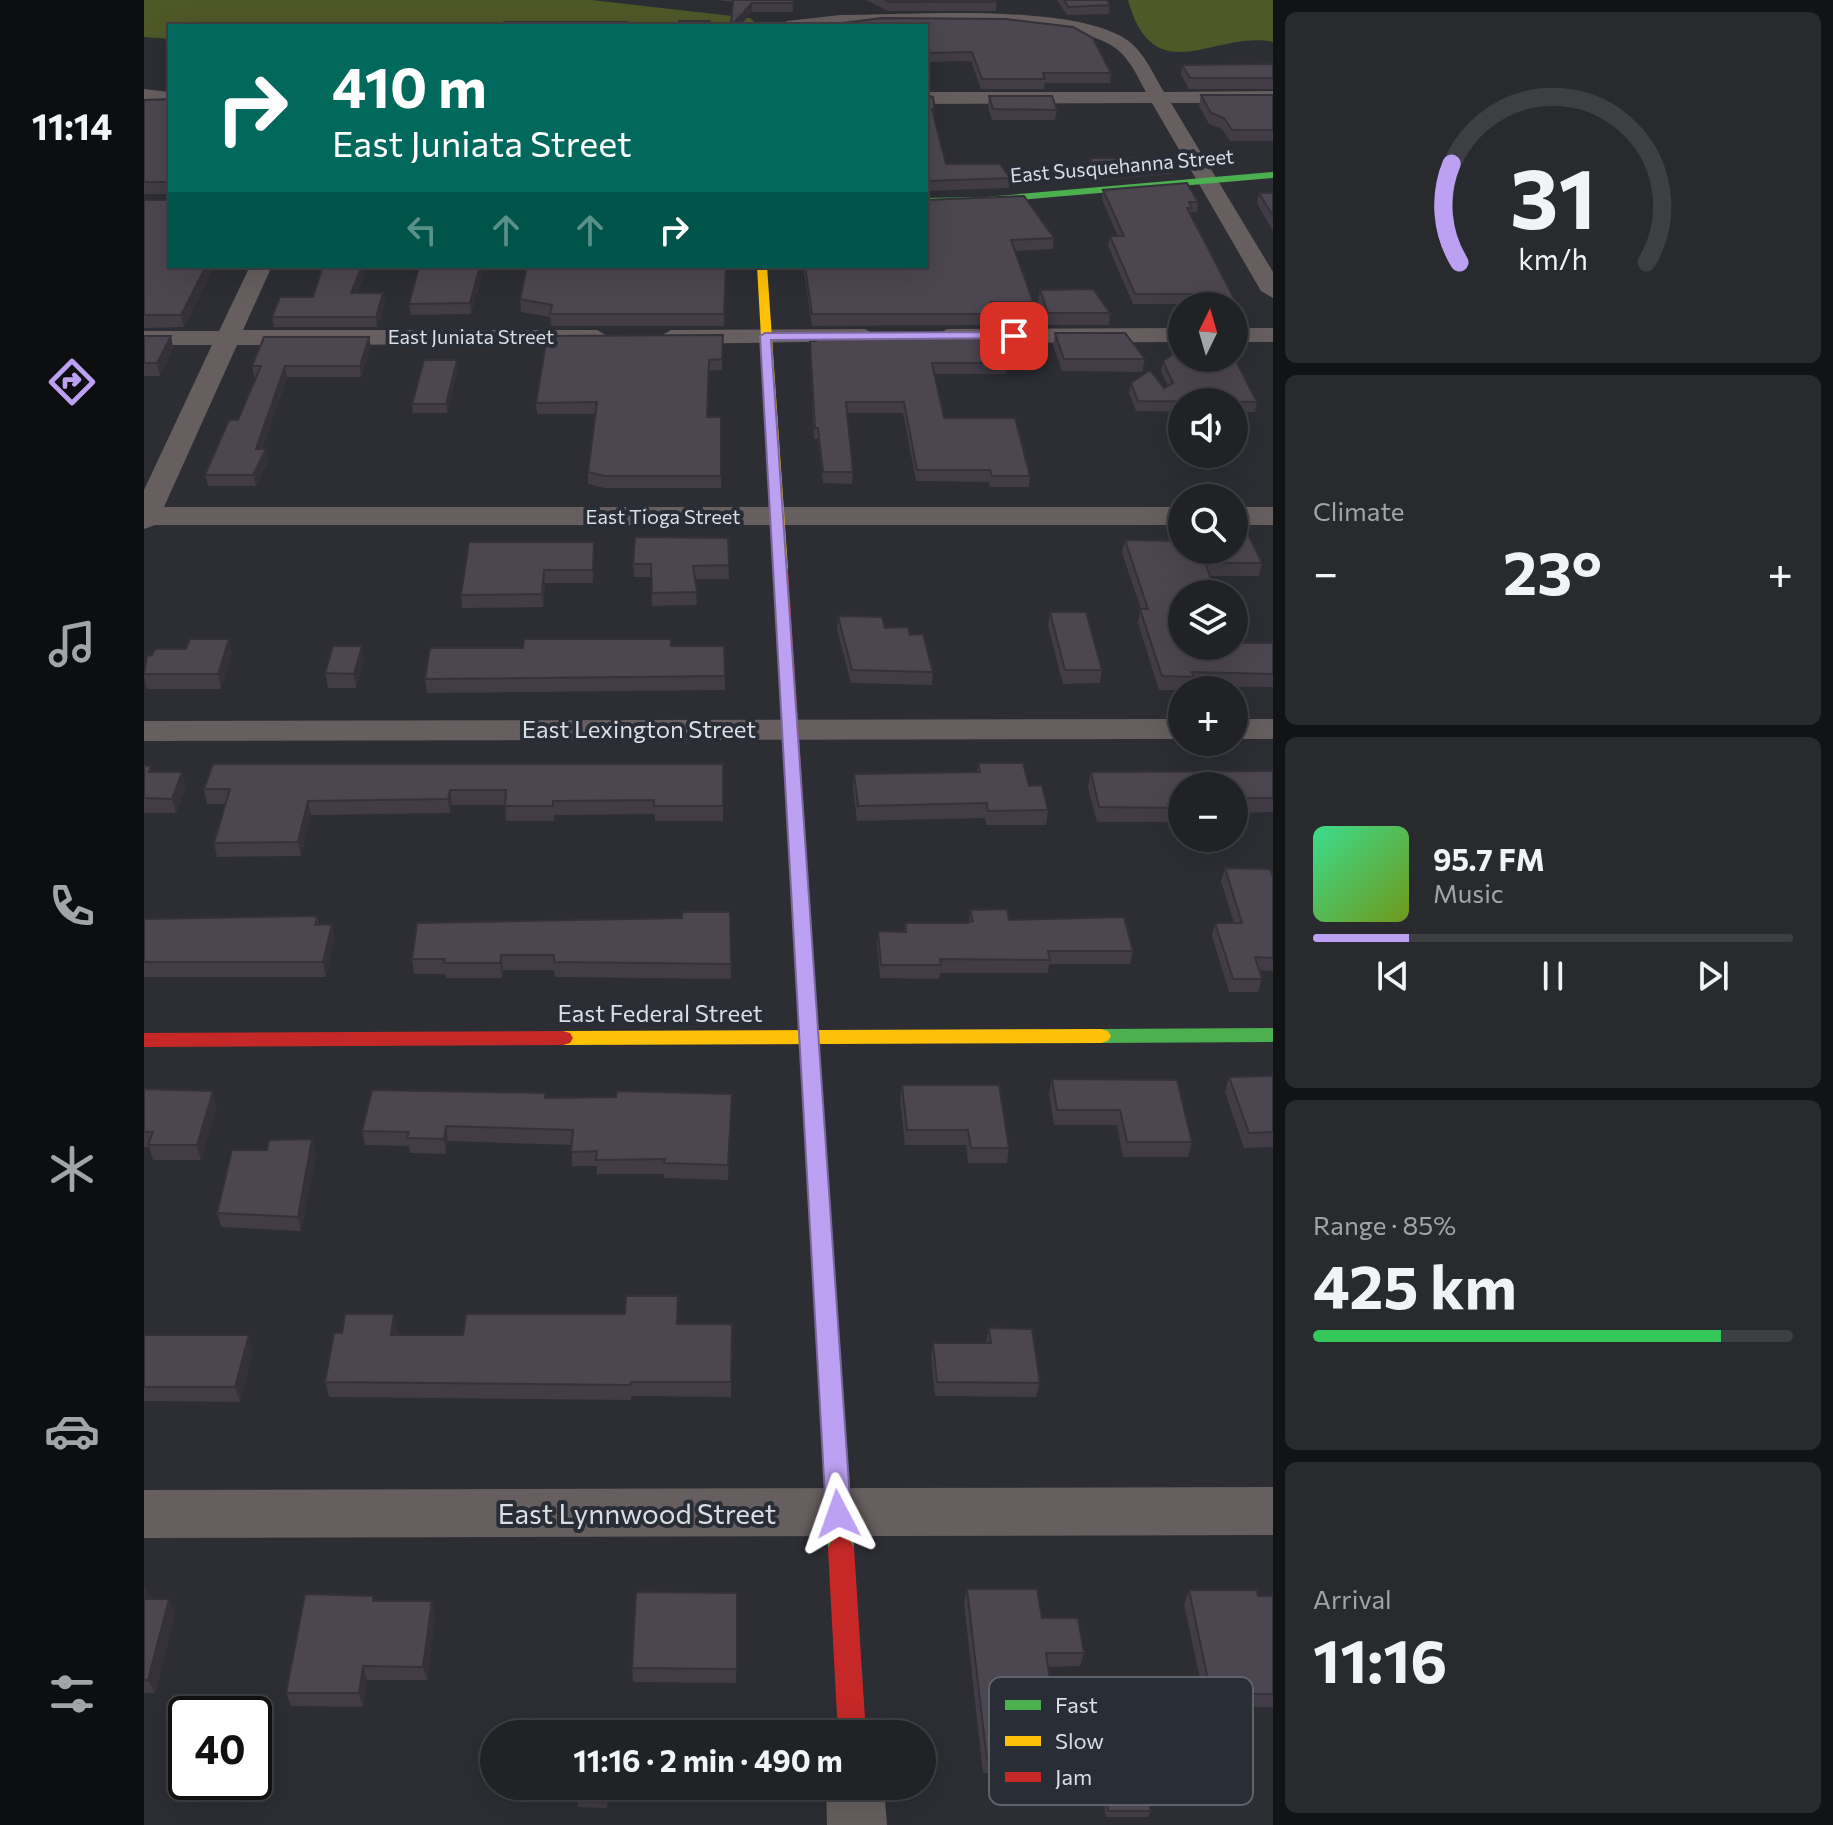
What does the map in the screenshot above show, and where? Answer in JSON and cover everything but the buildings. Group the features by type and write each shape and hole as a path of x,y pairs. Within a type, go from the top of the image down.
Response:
{"street":[{"path":"792,24 824,12 1027,11 1119,42 1133,55 1273,291"},
{"path":"144,95 168,98"},
{"path":"928,98 1273,97"},
{"name":"East Susquehanna Street","path":"928,201 985,200 1273,175"},
{"path":"145,517 260,268"},
{"path":"762,268 788,730 851,1720"},
{"path":"923,336 1168,335"},
{"path":"1248,335 1273,335"},
{"path":"654,337 891,336"},
{"name":"East Juniata Street","path":"144,338 623,337"},
{"name":"East Tioga Street","path":"145,517 1168,516"},
{"path":"1248,516 1273,516"},
{"name":"East Lexington Street","path":"144,731 1168,729"},
{"path":"1248,729 1273,729"},
{"name":"East Federal Street","path":"144,1040 1273,1035"},
{"name":"East Lynnwood Street","path":"144,1514 1273,1511"},
{"path":"856,1800 857,1825"}],"green space":[{"path":"144,0 591,0 750,18 757,24 168,24 168,39 144,37"},
{"path":"1128,0 1273,0 1273,42 1251,40 1189,51 1170,51 1154,44 1139,28"}],"traffic: fast":[{"path":"928,201 985,200 1273,175"},
{"path":"1101,1036 1273,1035"},
{"path":"813,1106 841,1548"}],"traffic: slow":[{"path":"762,268 781,569"},
{"path":"563,1038 1101,1036"}],"traffic: jam":[{"path":"781,569 813,1106"},
{"path":"144,1040 563,1038"},
{"path":"841,1548 851,1720"}],"route":[{"path":"838,1514 765,336 1014,336"}]}
